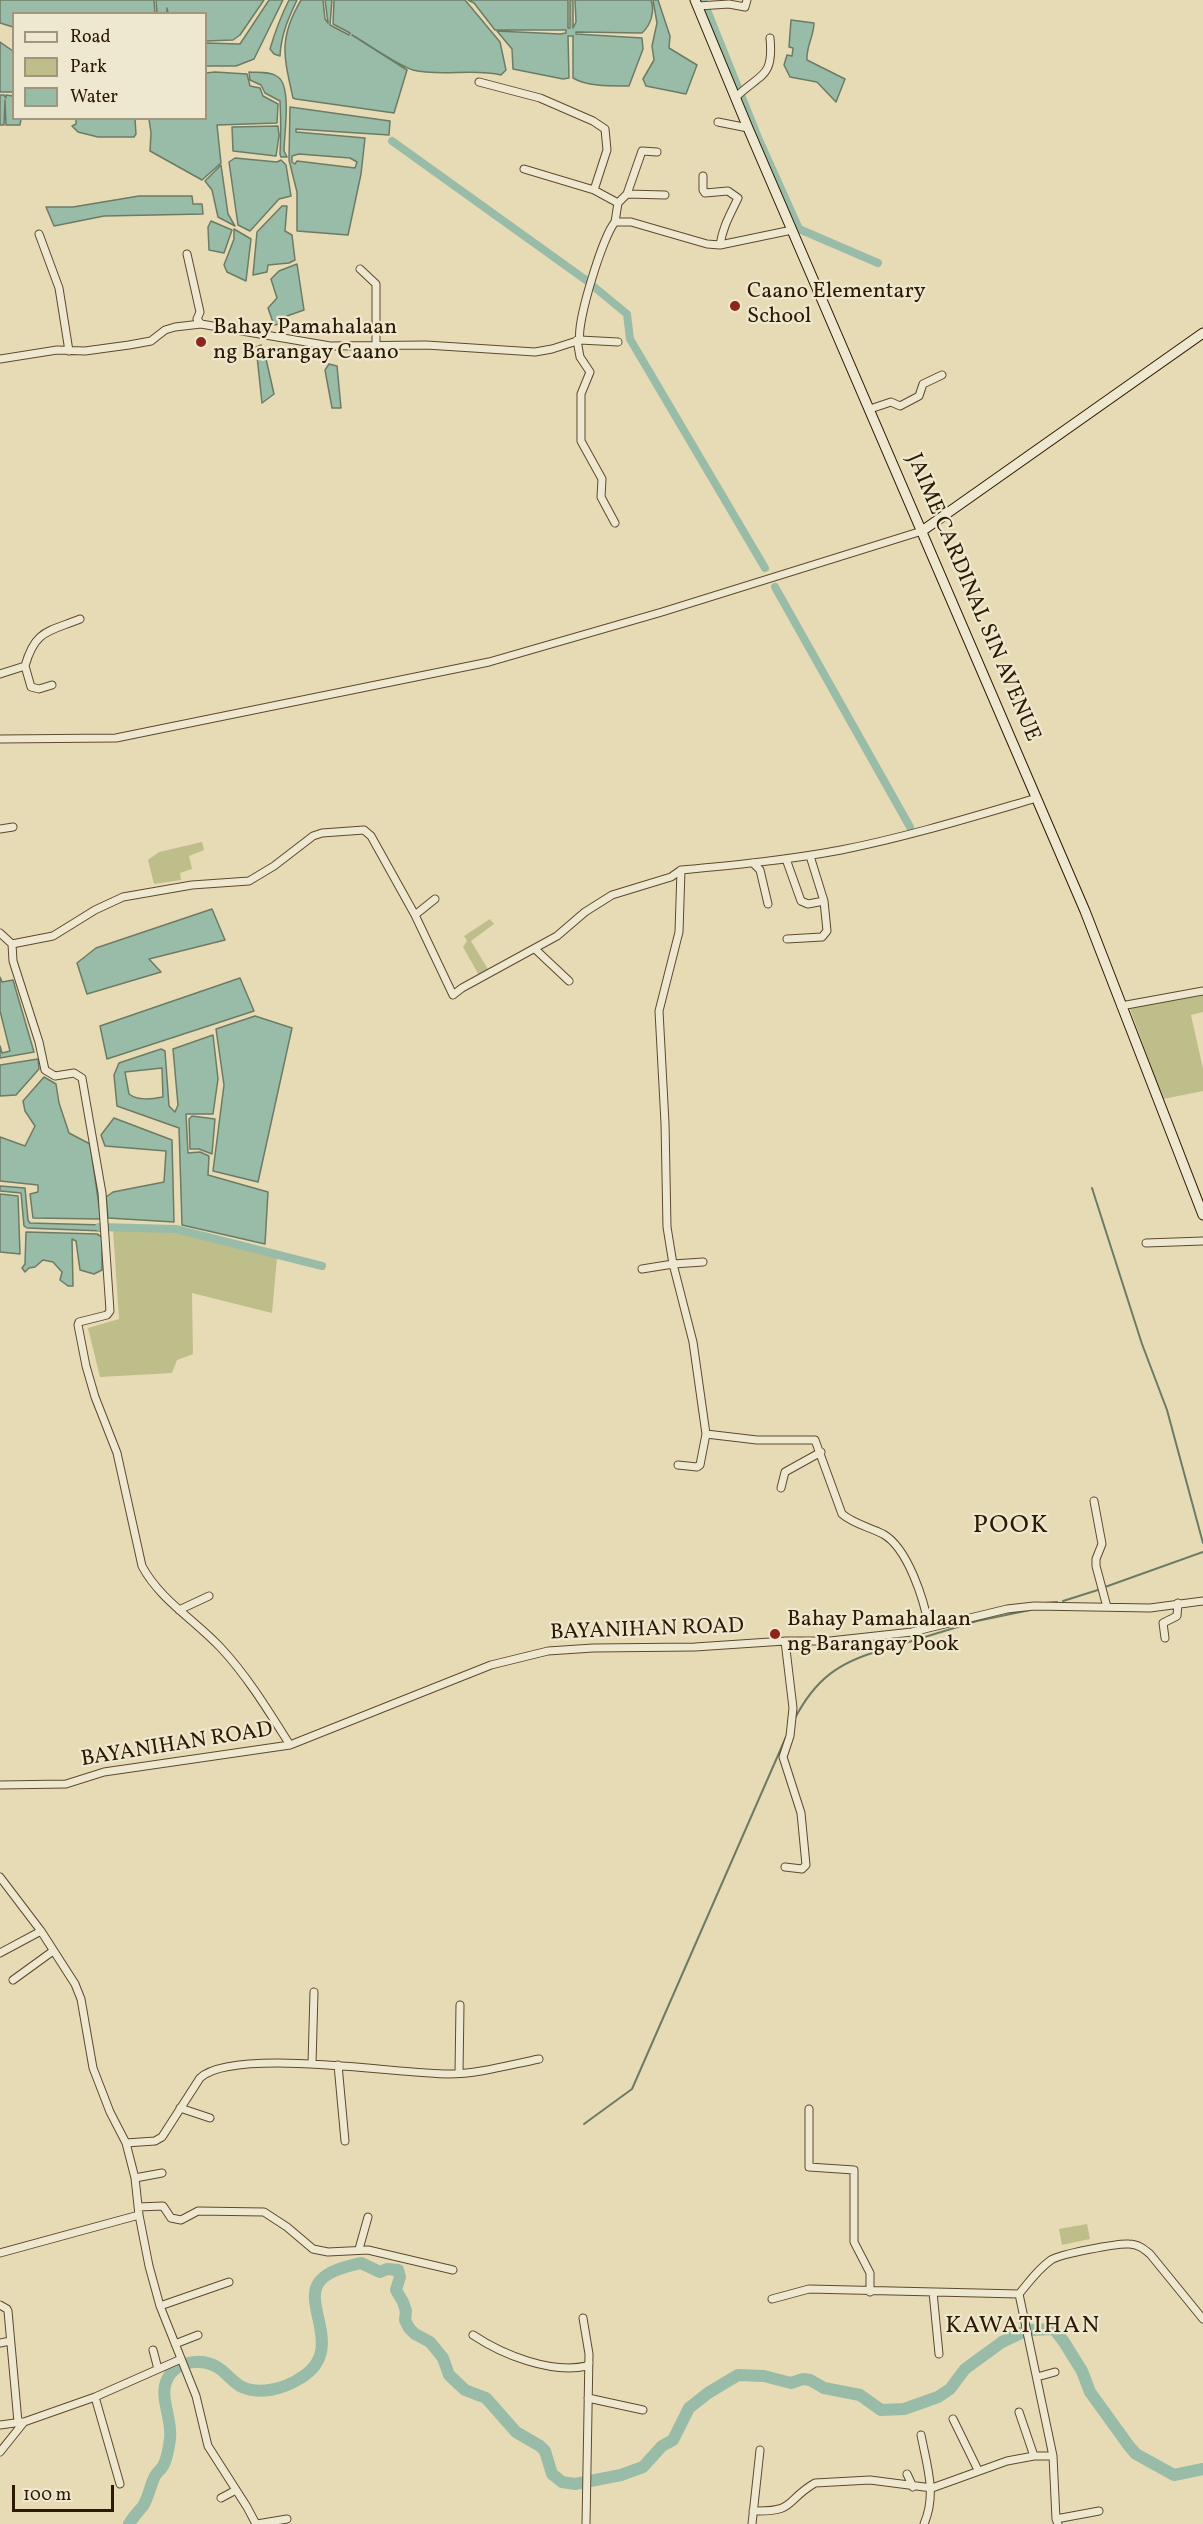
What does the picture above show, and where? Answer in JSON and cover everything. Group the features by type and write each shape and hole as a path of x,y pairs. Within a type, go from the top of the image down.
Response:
{"main road":[{"name":"JAIME CARDINAL SIN AVENUE","path":"697,4 735,98 1085,911 1203,1215"},
{"path":"922,531 1203,333"}],"street":[{"path":"697,4 717,6 729,4 746,7 747,0"},
{"path":"735,98 748,85 765,74 770,66 772,59 770,38"},
{"path":"479,82 540,98 605,129 608,144 594,190"},
{"path":"718,122 748,128"},
{"path":"615,522 601,497 602,479 581,441 581,394 590,372 580,357 578,340 587,299 606,235 615,222 618,203 627,194 642,152 657,152"},
{"path":"524,169 594,190 618,203"},
{"path":"703,176 705,193 728,191 738,198 730,217 723,226 720,245"},
{"path":"627,194 665,195"},
{"path":"615,222 631,222 707,244 720,245 792,230"},
{"path":"39,234 58,288 69,351"},
{"path":"187,254 200,312 197,319 201,324"},
{"path":"360,269 376,284 376,345"},
{"path":"0,356 129,345 151,341 165,330 175,327 201,324 330,346 426,345 535,352 552,350 578,340 618,342"},
{"path":"870,409 891,402 900,406 919,396 923,384 942,375"},
{"path":"0,740 87,740 132,736 489,662 662,612 922,531"},
{"path":"52,685 39,689 31,687 25,666 31,648 38,637 80,619"},
{"path":"0,674 25,666"},
{"path":"12,944 53,936 105,904 129,896 192,885 249,881 274,866 313,836 322,833 361,830 368,833 416,915 453,995 564,932 585,912 612,895 671,877 681,870 810,856 930,829 1037,798"},
{"path":"0,830 13,827"},
{"path":"787,939 825,935 827,924 824,901 810,856"},
{"path":"786,860 801,901 808,904 824,901"},
{"path":"753,863 760,870 768,904"},
{"path":"678,1465 697,1467 700,1465 706,1434 693,1342 673,1264 667,1227 666,1139 659,1011 679,932 681,870"},
{"path":"416,915 435,899"},
{"path":"0,933 12,944 13,961 39,1042 45,1070 55,1076 74,1072 82,1078 99,1174 110,1311 109,1314 78,1324 86,1366 117,1454 142,1566 148,1577 178,1610 221,1648 255,1692 290,1745"},
{"path":"535,949 569,981"},
{"path":"1121,1006 1203,991"},
{"path":"1146,1243 1203,1241"},
{"path":"642,1269 703,1262"},
{"path":"706,1434 757,1440 815,1440 842,1514 884,1535 903,1552 924,1600 929,1627"},
{"path":"782,1488 785,1472 821,1452"},
{"path":"1094,1501 1102,1545 1096,1559 1096,1566 1107,1607"},
{"path":"178,1610 209,1596"},
{"name":"BAYANIHAN ROAD","path":"0,1785 66,1784 104,1772 290,1745 491,1665 548,1651 695,1647 883,1637 1025,1606 1150,1608 1203,1601"},
{"path":"1165,1638 1163,1623 1178,1616 1178,1603"},
{"path":"785,1641 793,1708 790,1736 783,1757 801,1813 806,1865 802,1869 785,1867"},
{"path":"0,1877 41,1931 75,1984 81,1999 93,2068 110,2112 126,2143 160,2306 196,2396 208,2446 256,2524 287,2519"},
{"path":"0,1953 41,1931"},
{"path":"13,1980 53,1951"},
{"path":"312,2064 314,1992"},
{"path":"459,2073 460,2005"},
{"path":"126,2143 155,2141 162,2137 173,2124 200,2078 207,2072 227,2066 312,2064 459,2073 539,2059"},
{"path":"338,2065 345,2141"},
{"path":"180,2109 210,2118"},
{"path":"809,2109 809,2167 854,2170 854,2242 870,2273 870,2292"},
{"path":"135,2178 162,2173"},
{"path":"0,2252 163,2206 171,2218 181,2220 198,2211 264,2212 287,2227 313,2249 328,2252 359,2249 402,2256 453,2270"},
{"path":"359,2249 368,2217"},
{"path":"1019,2294 1040,2269 1054,2258 1119,2244 1131,2244 1142,2247 1150,2254 1203,2319"},
{"path":"160,2306 229,2282"},
{"path":"772,2299 809,2289 1019,2294"},
{"path":"933,2292 939,2354"},
{"path":"1019,2294 1053,2456 1057,2522 1100,2511"},
{"path":"0,2305 7,2308 21,2422 0,2452"},
{"path":"584,2318 589,2363 585,2524"},
{"path":"175,2344 198,2334"},
{"path":"473,2335 492,2348 528,2360 568,2369 586,2366 589,2363"},
{"path":"0,2343 10,2341"},
{"path":"153,2350 158,2369"},
{"path":"0,2425 21,2422 95,2397 181,2361"},
{"path":"1037,2377 1055,2372"},
{"path":"95,2397 120,2484"},
{"path":"588,2398 643,2410"},
{"path":"1019,2412 1034,2456"},
{"path":"953,2419 978,2470"},
{"path":"921,2434 932,2488 930,2510 924,2524"},
{"path":"752,2524 760,2450"},
{"path":"753,2511 781,2510 789,2506 815,2483 856,2479 932,2488 978,2470 1034,2456 1053,2456"},
{"path":"907,2474 913,2487"},
{"path":"221,2498 236,2490"}],"green space":[{"path":"202,842 204,850 189,856 192,869 180,873 181,880 154,884 148,860 159,852"},
{"path":"490,919 494,924 471,941 489,971 480,977 463,947 467,941 464,936"},
{"path":"1203,994 1203,1012 1191,1015 1203,1069 1203,1091 1163,1099 1129,1006"},
{"path":"113,1230 180,1232 277,1258 272,1313 192,1293 193,1354 177,1360 172,1373 100,1377 88,1328 119,1319"},
{"path":"1087,2224 1090,2239 1062,2245 1059,2229"}],"water":[{"path":"0,0 154,0 155,12 12,12 12,27 0,23"},
{"path":"156,0 264,0 240,35 233,40 207,41 207,12 168,12 167,8 167,12 157,12"},
{"path":"269,0 283,0 254,59 236,66 207,66 207,43 240,44"},
{"path":"289,0 297,0 286,27 280,56 274,54 270,49"},
{"path":"301,0 323,0 325,19 328,23 325,0 332,0 330,25 349,35 350,33 333,24 334,0 465,0 500,42 506,70 501,75 480,72 434,73 413,70 352,35 407,70 394,113 293,98 285,48 289,26"},
{"path":"468,0 568,0 568,28 570,28 570,0 573,0 573,28 576,22 575,0 651,0 652,13 648,26 642,33 576,32 576,34 642,38 643,49 629,86 600,85 573,78 573,36 568,36 569,78 563,79 513,69 512,49 497,31 560,34 566,33 566,30 495,30 474,3"},
{"path":"653,0 658,0 670,36 669,48 697,65 686,94 646,86 643,79 654,60 652,46 657,23"},
{"path":"791,20 814,23 807,60 845,79 836,102 817,82 790,77 784,65 787,55 792,56 793,48 789,47"},
{"path":"0,42 12,50 12,92 0,92"},
{"path":"249,72 271,74 282,82 286,101 284,151 287,157 281,157 280,154 280,101 265,93 261,85 250,80"},
{"path":"207,73 247,74 250,86 260,88 263,96 278,104 277,123 217,125 221,163 202,180 150,151 149,120 207,120"},
{"path":"0,95 6,98 6,95 12,96 12,120 21,120 20,125 6,125 5,100 4,125 0,125"},
{"path":"290,107 390,121 389,135 296,129 296,132 365,138 361,174 348,235 297,231 297,192 289,160","holes":["299,154 350,158 357,162 355,168 292,162 292,156"]},
{"path":"76,120 135,120 136,134 134,137 98,137 78,132 72,126 76,124"},
{"path":"278,126 276,156 233,151 232,127"},
{"path":"235,158 277,162 281,160 286,165 291,196 279,199 250,231 238,225 229,162"},
{"path":"221,165 228,214 235,226 218,217 212,190 205,181"},
{"path":"139,196 192,196 193,204 202,204 203,214 104,216 54,226 46,207 73,207"},
{"path":"282,206 287,206 285,231 292,235 295,260 289,263 268,265 267,272 253,275 257,232"},
{"path":"211,221 232,230 224,253 209,250 208,227"},
{"path":"234,229 251,239 246,281 227,272 224,265 234,239"},
{"path":"297,264 304,310 287,316 280,324 274,325 268,308 277,298 271,279 279,271"},
{"path":"261,345 274,394 262,403 256,347"},
{"path":"329,364 337,366 341,408 332,408 325,370"},
{"path":"212,909 225,940 149,959 161,972 87,994 77,963 96,948"},
{"path":"0,977 2,982 13,980 34,1052 0,1058 0,1046 2,1053 10,1051 0,1011"},
{"path":"240,978 254,1011 107,1059 100,1026"},
{"path":"255,1016 292,1028 258,1182 213,1171 224,1085 216,1029"},
{"path":"213,1035 218,1079 213,1114 186,1114 188,1153 200,1152 209,1156 208,1175 268,1192 265,1244 182,1225 179,1128 117,1106 114,1075 119,1063 161,1049 165,1051 169,1106 175,1112 178,1105 173,1049","holes":["162,1068 163,1097 141,1099 129,1094 125,1072"]},
{"path":"38,1059 39,1069 16,1095 0,1096 0,1065"},
{"path":"44,1077 56,1084 59,1103 69,1133 90,1144 101,1219 33,1218 30,1194 38,1192 38,1185 0,1181 0,1137 25,1146 35,1126 25,1111 23,1101"},
{"path":"192,1116 215,1119 212,1154 199,1149 190,1149 189,1119"},
{"path":"114,1118 172,1140 174,1222 108,1218 106,1197 113,1192 164,1182 166,1151 105,1146 101,1135"},
{"path":"0,1186 25,1188 30,1223 103,1225 103,1231 27,1228 24,1226 21,1193 0,1191"},
{"path":"0,1194 18,1196 20,1254 0,1252"},
{"path":"26,1232 97,1234 102,1237 102,1270 94,1274 80,1270 76,1241 72,1239 73,1286 68,1286 60,1280 62,1272 53,1262 43,1260 25,1272 22,1268 25,1264"}],"waterway":[{"path":"703,0 759,140 799,229 878,263"},
{"path":"392,141 590,283"},
{"path":"593,286 627,314 630,339 765,568"},
{"path":"775,587 910,827"},
{"path":"1092,1188 1142,1344 1167,1410 1203,1543"},
{"path":"99,1227 176,1229 322,1266"},
{"path":"1105,1587 1203,1552"},
{"path":"1063,1601 1101,1589"},
{"path":"1045,1603 1057,1602"},
{"path":"889,1648 977,1621 1030,1610"},
{"path":"794,1720 811,1693 830,1674 853,1660 882,1650"},
{"path":"584,2124 632,2089 786,1737"},
{"path":"129,2524 143,2506 155,2476 167,2456 170,2430 164,2397 166,2381 171,2373 187,2363 211,2364 242,2387 256,2391 279,2388 299,2379 313,2368 320,2355 322,2342 315,2302 315,2291 320,2281 334,2271 361,2263 380,2272 387,2269 398,2270 400,2277 396,2290 403,2302 406,2311 405,2320 409,2328 430,2342 443,2358 449,2375 465,2390 486,2398 516,2432 545,2451 552,2474 562,2482 575,2484 621,2475 643,2467 662,2446 673,2440 689,2408 708,2393 738,2375 764,2376 791,2383 803,2379 810,2380 824,2388 860,2395 881,2410 904,2409 938,2397 950,2389 965,2369 1002,2342 1023,2332"},
{"path":"1029,2330 1054,2329 1082,2371 1090,2392 1136,2454 1174,2475 1203,2469"}],"place":[{"name":"Caano Elementary School","path":"735,306"},
{"name":"Bahay Pamahalaan ng Barangay Caano","path":"201,342"},
{"name":"Bahay Pamahalaan ng Barangay Pook","path":"775,1634"}],"district":[{"name":"POOK","path":"1011,1527"},
{"name":"KAWATIHAN","path":"1023,2328"}]}
